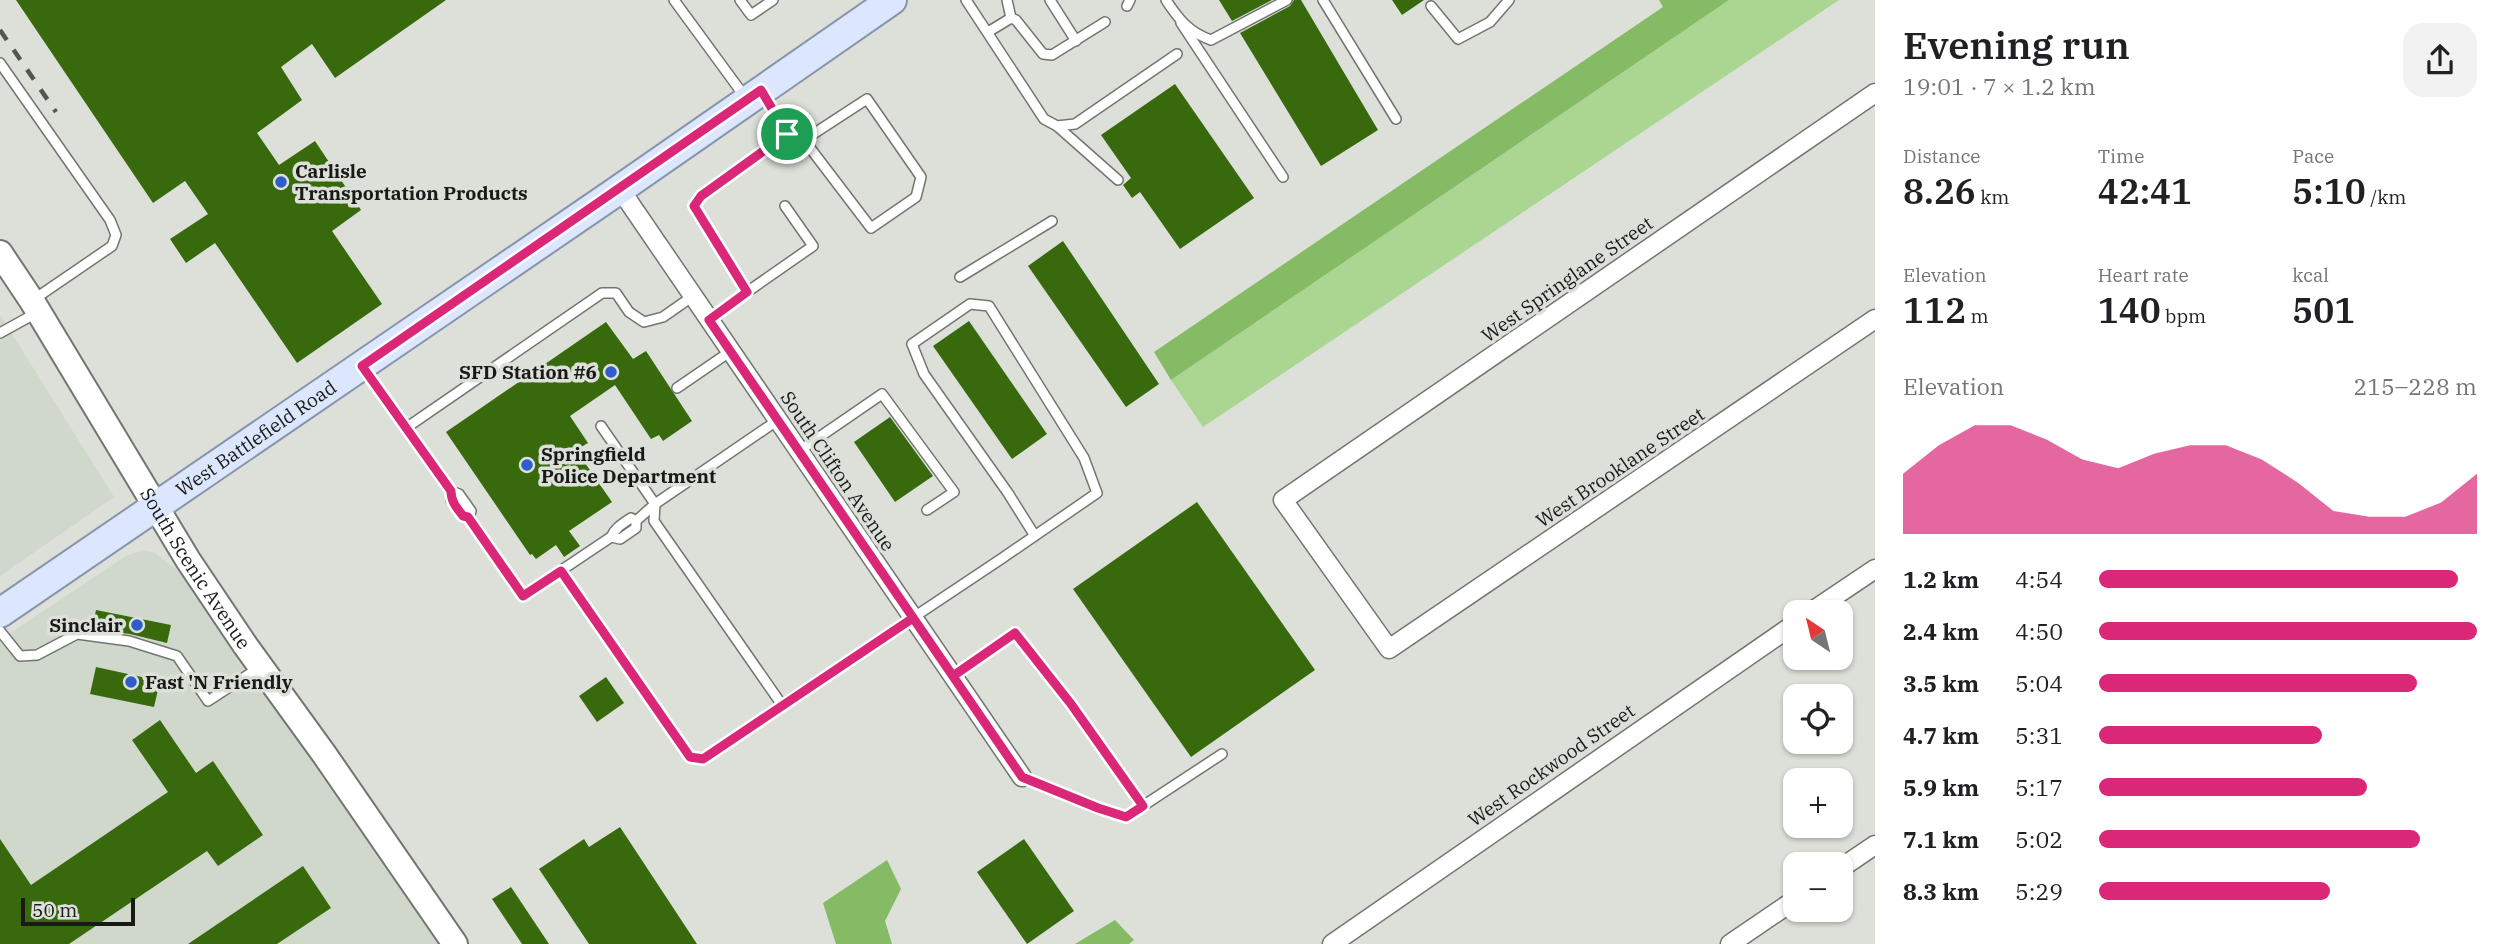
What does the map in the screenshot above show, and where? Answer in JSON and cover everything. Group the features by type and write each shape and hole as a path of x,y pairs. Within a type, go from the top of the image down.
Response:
{"main road":[{"name":"West Battlefield Road","path":"0,613 620,189 885,2"},
{"name":"South Scenic Avenue","path":"0,253 35,306 156,508 260,666 455,944"}],"street":[{"name":"West Springlane Street","path":"1390,649 1283,500 1875,93"},
{"name":"South Clifton Avenue","path":"620,189 1022,777"},
{"name":"West Brooklane Street","path":"1390,649 1875,319"},
{"path":"1829,600 1875,569"},
{"name":"West Rockwood Street","path":"1332,944 1783,632"},
{"path":"1853,860 1875,845"},
{"path":"1730,944 1783,909"}],"lane":[{"path":"674,0 787,134 804,139 871,229 916,197 921,177 867,99 828,127 804,139"},
{"path":"740,0 751,15 773,0"},
{"path":"966,0 1044,119 1057,126 1118,180"},
{"path":"1007,0 1011,18"},
{"path":"1050,0 1076,41"},
{"path":"1166,0 1283,177"},
{"path":"1181,23 1196,34 1211,40 1287,0"},
{"path":"1323,0 1396,119"},
{"path":"1431,6 1458,39 1490,22 1509,0"},
{"path":"988,33 1011,18"},
{"path":"1011,18 1016,20 1043,54 1052,55 1105,22"},
{"path":"1057,126 1075,124 1177,54"},
{"path":"0,63 110,220 116,234 112,246 0,333"},
{"path":"747,292 694,206 701,196 787,134"},
{"path":"709,320 813,246 785,206"},
{"path":"960,277 1052,221"},
{"path":"406,428 602,293 616,293 629,312 645,322 663,317 693,296"},
{"path":"561,571 690,757 703,759 1035,536 1097,493 1084,458 989,306 970,304 912,344 924,374 1035,536"},
{"path":"677,388 731,351"},
{"path":"362,366 451,491 459,494 471,511 468,517 523,596 611,537 614,530 631,518 636,521 778,420"},
{"path":"799,451 882,394 954,492 927,510"},
{"path":"601,426 655,505 654,521 782,705"},
{"path":"0,631 20,656 37,655 77,634 129,641 177,656 208,701 260,666"},
{"path":"953,676 1015,633 1071,704 1143,806"},
{"path":"1022,777 1126,817 1222,754"}],"shaded area":[{"path":"0,315 114,497 0,576"},
{"path":"142,550 155,553 181,573 438,944 0,944 0,640 126,556"}],"green space":[{"path":"1659,0 1729,0 1171,380 1154,352 1663,7"},
{"path":"1729,0 1839,0 1203,427 1171,380"},
{"path":"887,860 901,889 885,921 892,944 836,944 823,903"},
{"path":"1115,920 1134,940 1129,944 1075,944"}],"building":[{"name":"Carlisle Transportation Products","path":"16,0 446,0 335,78 312,44 281,67 302,100 257,133 279,165 315,141 361,210 332,231 382,304 297,363 215,243 186,263 170,239 208,214 185,181 153,203"},
{"path":"1219,0 1272,0 1232,21"},
{"path":"1294,0 1301,0 1378,130 1321,166 1240,33 1290,6"},
{"path":"1392,0 1424,0 1402,15"},
{"path":"1175,84 1254,198 1180,249 1140,192 1132,198 1123,185 1131,178 1101,135"},
{"path":"1063,241 1159,384 1126,407 1028,266"},
{"path":"969,321 1047,434 1012,459 933,346"},
{"name":"Springfield Police Department","path":"606,322 633,359 646,351 692,421 663,441 659,435 651,439 615,385 570,416 588,443 576,450 612,502 569,531 580,546 564,557 556,545 536,559 530,555 446,432"},
{"path":"890,417 933,476 895,502 854,442"},
{"path":"1197,502 1315,670 1191,757 1073,589"},
{"path":"96,610 171,625 167,643 92,629"},
{"path":"96,667 160,681 154,707 90,694"},
{"path":"606,677 624,703 597,722 579,696"},
{"path":"160,720 196,773 213,761 263,835 218,866 207,851 69,944 0,944 0,839 31,885 168,792 132,740"},
{"path":"620,827 697,944 589,944 539,869 584,839 589,847"},
{"path":"1024,839 1074,911 1027,944 977,872"},
{"path":"303,866 331,908 277,944 188,944"},
{"path":"511,887 549,944 522,944 492,899"}],"railway":[{"path":"0,30 56,112"}],"place":[{"name":"Carlisle Transportation Products","path":"281,182"},
{"name":"SFD Station #6","path":"611,372"},
{"name":"Springfield Police Department","path":"527,465"},
{"name":"Sinclair","path":"137,625"},
{"name":"Fast 'N Friendly","path":"131,682"}],"route":[{"path":"761,90 787,134 701,196 694,206 747,292 709,320 953,676 1015,633 1071,704 1143,806 1126,817 1022,777 913,618 703,759 690,757 561,571 523,596 468,517 463,516 451,500 451,491 362,366 761,90"}]}
